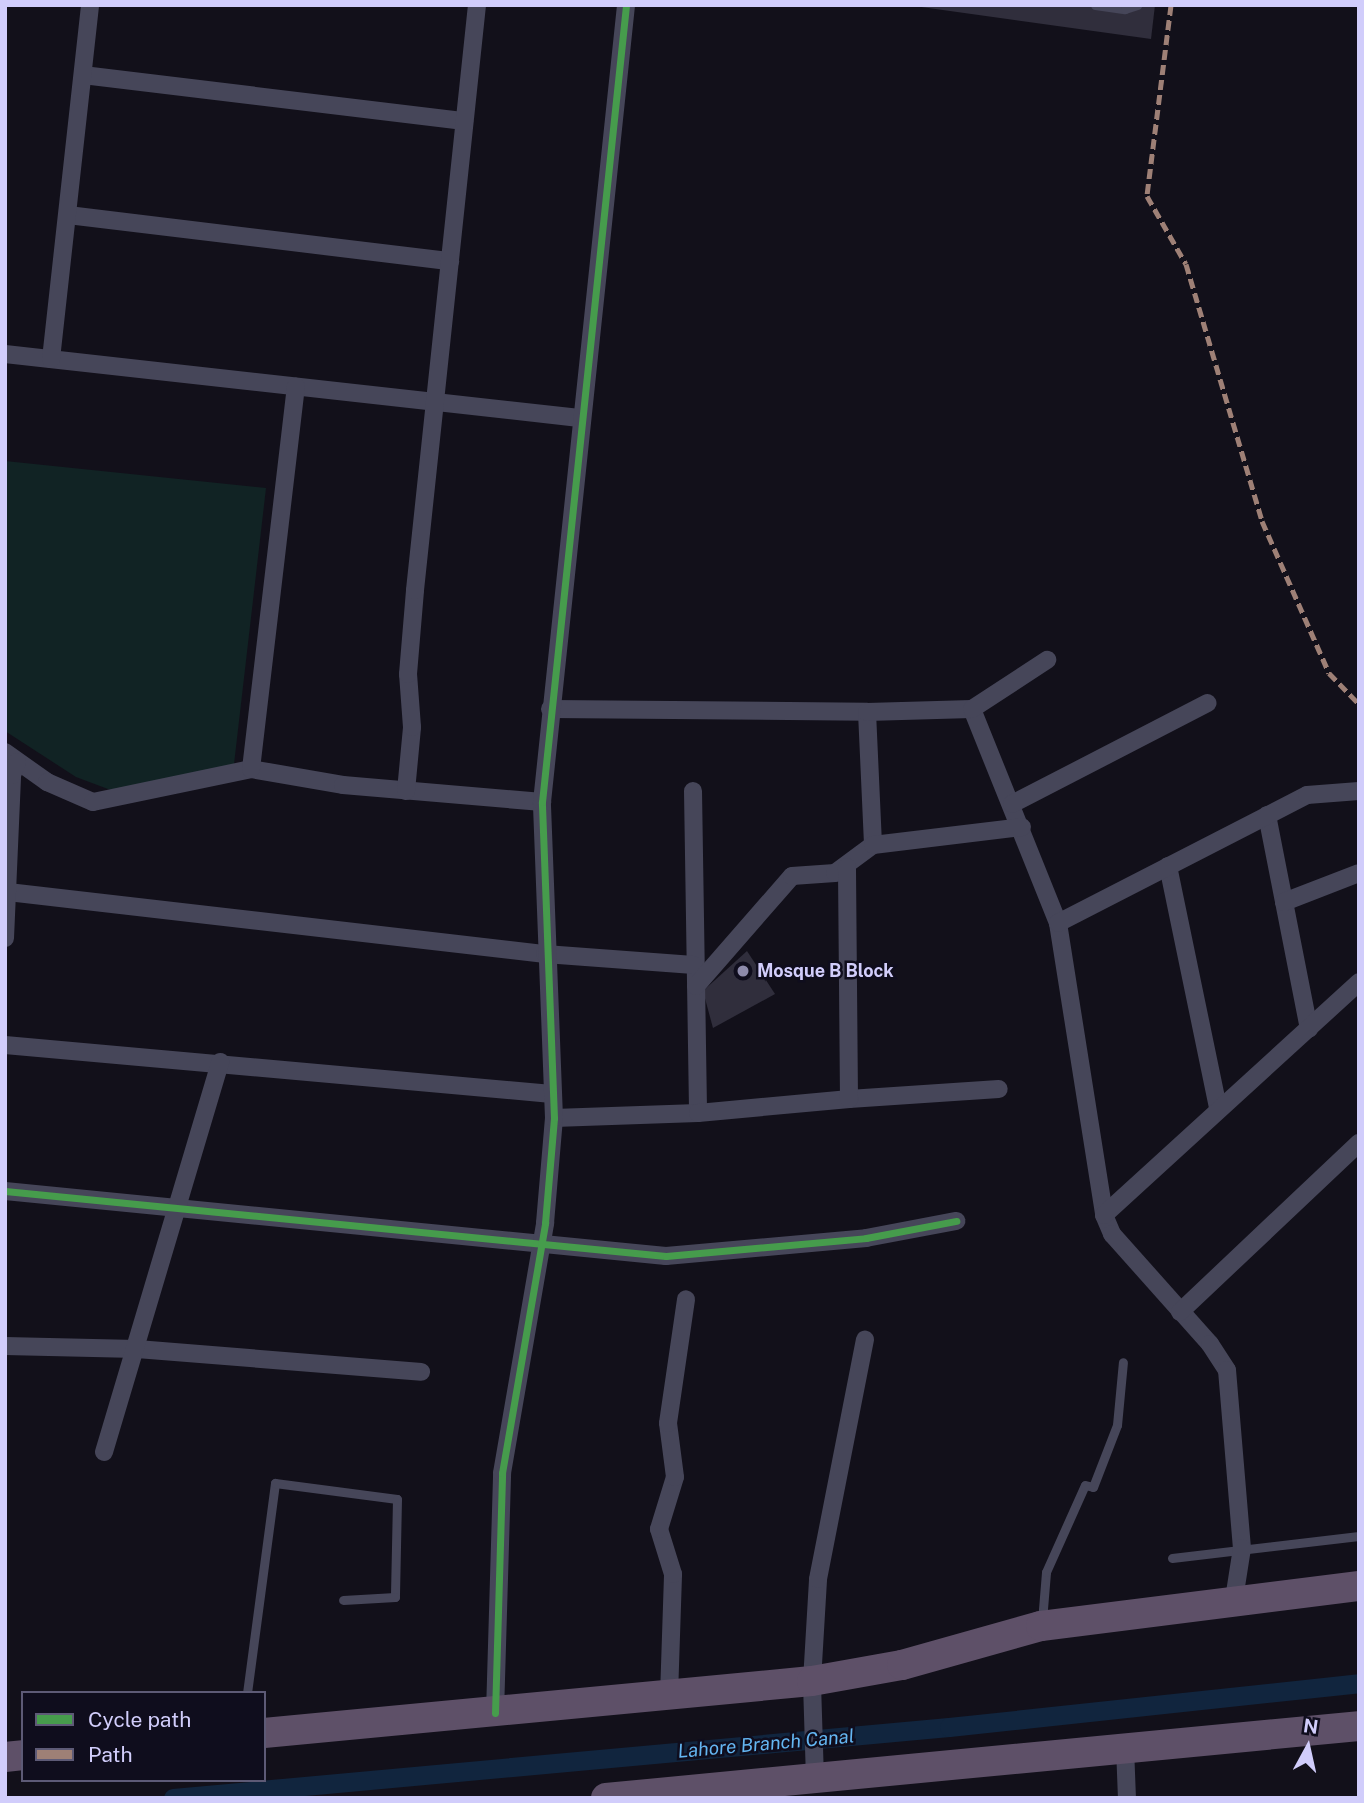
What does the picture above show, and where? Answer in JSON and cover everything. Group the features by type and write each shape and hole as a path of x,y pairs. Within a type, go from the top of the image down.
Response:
{"highway":[{"path":"266,1733 670,1696 812,1695 902,1665 1041,1626 1234,1599 1359,1586"},
{"path":"606,1798 814,1766 1125,1747 1359,1726"}],"street":[{"path":"51,359 89,5"},
{"path":"406,791 412,727 408,674 434,401 477,5"},
{"path":"495,1713 502,1473 539,1244 545,1223 554,1118 545,954 542,802 579,418 626,5"},
{"path":"83,75 464,121"},
{"path":"68,215 450,261"},
{"path":"5,354 579,418"},
{"path":"251,769 296,387"},
{"path":"550,709 867,712 972,709 1047,660"},
{"path":"1012,804 1208,703"},
{"path":"972,709 1022,827 1058,923 1104,1215 1112,1234 1227,1370 1242,1548 1234,1599"},
{"path":"867,712 873,845"},
{"path":"11,757 47,782 93,802 251,769 406,791 542,802"},
{"path":"5,937 11,757"},
{"path":"1058,923 1307,795 1359,790"},
{"path":"693,791 698,1113"},
{"path":"1267,815 1309,1029"},
{"path":"696,986 785,880 848,867 873,845 1022,827"},
{"path":"1168,866 1218,1108"},
{"path":"848,867 849,1099"},
{"path":"1284,902 1359,873"},
{"path":"8,892 545,954 694,965"},
{"path":"1104,1215 1359,982"},
{"path":"5,1045 220,1062 552,1094"},
{"path":"104,1452 137,1349 220,1062"},
{"path":"554,1118 698,1113 999,1089"},
{"path":"1180,1312 1359,1143"},
{"path":"5,1191 666,1256 866,1238 956,1221"},
{"path":"670,1696 673,1574 659,1529 675,1477 668,1423 686,1299"},
{"path":"814,1766 812,1695 818,1579 866,1340"},
{"path":"5,1346 137,1349 421,1373"},
{"path":"1125,1747 1127,1798"}],"lane":[{"path":"1095,5 1125,9 1137,5"},
{"path":"1041,1626 1046,1572 1086,1485 1093,1487 1117,1424 1123,1362"},
{"path":"247,1691 275,1483 397,1499 395,1597 344,1600"},
{"path":"1172,1558 1359,1536"}],"shaded area":[{"path":"5,461 266,488 234,764 123,791 108,789 76,777 5,731"}],"building":[{"path":"907,5 1155,5 1151,39"},
{"name":"Mosque B Block","path":"747,951 775,994 713,1028 703,991"}],"waterway":[{"name":"Lahore Branch Canal","path":"173,1798 949,1727 1359,1683"}],"marked path":[{"path":"1171,5 1147,196 1186,264 1262,521 1329,673 1359,704"}],"cycle path":[{"path":"495,1713 502,1473 545,1223 554,1118 542,802 626,5"},
{"path":"5,1191 666,1256 866,1238 956,1221"}],"place":[{"name":"Mosque B Block","path":"743,971"}]}
